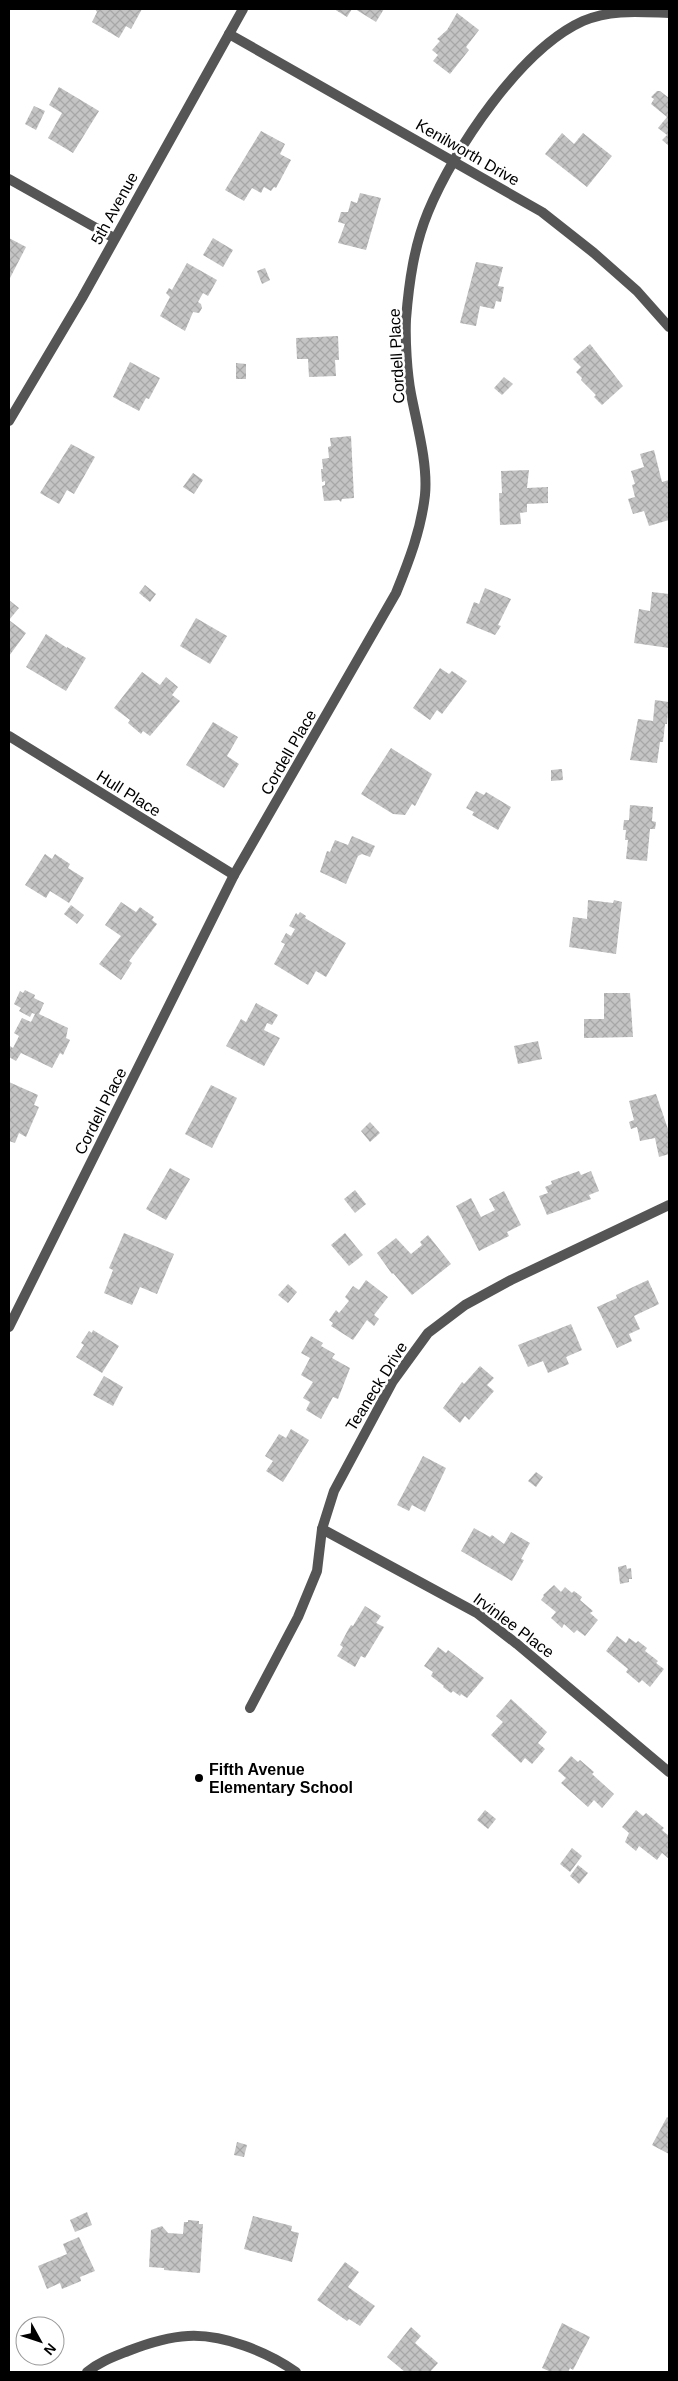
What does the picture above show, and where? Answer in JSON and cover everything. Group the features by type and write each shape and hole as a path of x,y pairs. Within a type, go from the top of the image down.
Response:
{"street":[{"name":"5th Avenue","path":"9,421 82,298 243,9"},
{"name":"Cordell Place","path":"9,1327 234,875 396,593 416,542 425,494 422,450 410,391 406,321 412,264 428,212 454,161 496,99 540,48 584,21 621,11 669,13"},
{"name":"Kenilworth Drive","path":"229,34 542,212 594,253 637,292 669,327"},
{"path":"9,179 114,238"},
{"name":"Hull Place","path":"9,736 234,875"},
{"name":"Teaneck Drive","path":"250,1708 298,1617 316,1571 322,1529 334,1491 361,1436 393,1381 428,1333 465,1305 512,1280 669,1204"},
{"name":"Irvinlee Place","path":"322,1529 477,1613 517,1644 669,1772"},
{"path":"87,2372 98,2363 148,2343 188,2336 232,2342 276,2358 296,2372"}],"building":[{"path":"95,9 142,9 131,29 126,26 119,38 92,22 97,12"},
{"path":"334,9 352,9 347,17"},
{"path":"355,9 384,9 376,22"},
{"path":"457,13 479,30 466,47 469,50 450,74 433,61 438,55 432,50 440,41 437,39 447,30"},
{"path":"59,87 99,111 73,153 48,138 62,113 49,105"},
{"path":"657,91 660,91 669,98 669,146 662,140 667,135 658,128 667,117 651,104 654,99 651,97"},
{"path":"34,106 45,111 36,130 25,124"},
{"path":"261,131 285,144 280,154 291,160 276,188 274,187 271,191 264,187 261,193 252,188 244,201 225,190"},
{"path":"562,133 574,144 583,133 612,156 587,187 545,154"},
{"path":"360,193 381,198 366,250 338,243 345,224 338,222 341,212 348,212 351,201 357,203"},
{"path":"9,238 26,247 9,280"},
{"path":"213,238 233,250 223,267 203,255"},
{"path":"476,262 503,267 498,286 504,287 501,302 496,301 494,309 480,306 476,326 460,323"},
{"path":"187,263 217,280 208,296 203,293 198,302 202,308 199,313 193,312 185,331 160,316 170,297 166,293 169,288 172,290"},
{"path":"265,268 270,280 262,284 257,271"},
{"path":"338,336 339,360 335,360 336,376 309,377 308,359 297,359 296,338"},
{"path":"590,344 623,386 602,405 594,397 596,395 581,380 582,378 576,372 581,367 573,359"},
{"path":"130,362 160,378 149,399 146,398 139,411 113,397"},
{"path":"236,363 246,364 246,379 236,379"},
{"path":"504,377 513,384 502,395 494,388"},
{"path":"351,436 354,498 342,499 341,502 339,500 324,501 322,486 325,485 325,481 322,482 321,469 323,469 322,459 329,458 328,447 331,446 330,438"},
{"path":"71,444 95,457 74,494 67,490 59,504 40,493"},
{"path":"654,450 662,482 669,480 669,520 649,526 644,511 633,514 628,499 635,497 632,485 635,484 631,471 644,467 640,454"},
{"path":"529,470 527,488 548,487 548,503 527,504 527,512 520,513 521,524 500,525 499,493 502,493 501,471"},
{"path":"193,473 203,480 194,494 183,487"},
{"path":"145,585 156,594 150,602 139,593"},
{"path":"485,588 511,599 498,625 501,626 495,635 466,623 474,602 479,604"},
{"path":"652,592 669,594 669,648 634,643 639,609 650,611"},
{"path":"9,600 19,608 9,620"},
{"path":"196,618 227,636 210,664 180,646"},
{"path":"9,620 26,633 9,656"},
{"path":"46,634 86,658 66,691 26,667"},
{"path":"440,668 449,674 452,671 467,681 442,714 437,710 430,720 413,708"},
{"path":"142,672 160,685 166,677 178,687 172,695 180,701 150,736 143,731 141,734 128,723 130,720 114,708"},
{"path":"655,700 669,702 667,724 665,724 663,742 660,742 657,763 630,760 638,719 653,721"},
{"path":"213,722 238,737 227,756 239,764 224,788 186,765"},
{"path":"391,748 432,774 415,806 412,804 405,815 393,814 361,794"},
{"path":"562,769 563,780 551,781 551,770"},
{"path":"476,791 484,795 486,792 511,807 498,830 472,815 474,812 466,808"},
{"path":"630,805 653,807 652,821 656,822 655,829 650,829 647,861 626,859 628,840 625,840 626,830 623,830 624,820 629,820"},
{"path":"352,836 375,846 370,857 362,854 358,856 346,884 320,872 327,851 330,852 335,840 348,845"},
{"path":"45,854 52,859 55,854 70,864 68,868 84,878 69,903 50,891 46,898 25,885"},
{"path":"588,900 613,903 614,900 622,902 616,954 569,947 573,917 587,919"},
{"path":"121,902 136,912 140,907 154,917 152,920 157,924 129,961 132,963 121,980 99,964 121,936 105,925"},
{"path":"71,905 84,915 77,924 64,914"},
{"path":"300,912 306,916 305,918 346,943 326,977 316,971 308,985 274,964 285,944 281,942 286,933 291,936 295,929 289,926 296,913 298,915"},
{"path":"25,990 35,995 34,998 44,1003 39,1014 68,1028 66,1038 70,1040 63,1055 60,1053 52,1068 21,1053 16,1061 9,1057 10,1046 13,1048 19,1036 14,1033 22,1018 31,1022 35,1014 32,1013 30,1017 19,1011 21,1008 14,1004 20,991 23,993"},
{"path":"604,993 630,993 633,1037 584,1038 584,1019 604,1019"},
{"path":"256,1003 278,1015 272,1025 267,1023 264,1030 280,1038 264,1066 226,1046 241,1019 246,1022"},
{"path":"538,1041 542,1059 518,1064 514,1046"},
{"path":"9,1082 38,1095 34,1105 39,1107 26,1137 19,1133 15,1143 9,1141"},
{"path":"211,1085 237,1098 212,1148 185,1134"},
{"path":"656,1094 669,1132 669,1154 659,1157 655,1138 640,1141 637,1127 631,1129 629,1122 634,1120 629,1101"},
{"path":"370,1122 380,1133 370,1142 361,1131"},
{"path":"170,1168 190,1179 166,1220 146,1209"},
{"path":"579,1171 581,1175 591,1171 599,1191 589,1195 591,1199 547,1215 539,1196 548,1193 545,1187 552,1184 551,1181"},
{"path":"355,1190 366,1204 355,1213 344,1199"},
{"path":"504,1191 521,1225 507,1232 509,1236 479,1251 456,1206 471,1198 481,1217 495,1210 489,1199"},
{"path":"124,1233 174,1254 157,1294 140,1287 132,1305 104,1293 113,1270 109,1268"},
{"path":"345,1233 363,1255 349,1266 331,1245"},
{"path":"428,1235 451,1264 412,1295 392,1274 377,1253 396,1238 411,1254 422,1245 420,1242"},
{"path":"366,1280 388,1297 374,1315 379,1319 374,1326 367,1320 353,1340 331,1326 333,1323 329,1320 336,1310 339,1313 349,1301 345,1297 353,1286 359,1290"},
{"path":"648,1280 659,1304 634,1316 640,1329 629,1334 632,1341 617,1348 597,1307 617,1298 616,1295"},
{"path":"288,1284 297,1292 288,1303 278,1295"},
{"path":"571,1324 582,1350 566,1357 569,1364 548,1373 543,1361 528,1367 518,1345"},
{"path":"93,1330 119,1346 102,1373 76,1357 84,1345 81,1343 89,1331 92,1333"},
{"path":"311,1336 323,1343 321,1346 335,1354 332,1358 350,1368 338,1399 333,1397 321,1419 306,1410 310,1402 303,1398 313,1382 301,1375 310,1358 301,1353"},
{"path":"480,1366 494,1378 487,1385 494,1391 469,1420 465,1416 460,1423 443,1408 462,1382 464,1384"},
{"path":"104,1376 123,1387 113,1406 93,1395"},
{"path":"291,1429 309,1440 283,1482 266,1471 273,1461 265,1456 279,1434 286,1438"},
{"path":"423,1456 446,1468 425,1512 412,1505 409,1511 397,1505"},
{"path":"536,1472 543,1477 536,1487 528,1481"},
{"path":"474,1528 490,1537 492,1535 504,1544 511,1532 530,1543 521,1559 524,1560 512,1581 461,1551"},
{"path":"626,1565 627,1569 631,1568 632,1579 629,1579 629,1582 620,1584 618,1567"},
{"path":"554,1585 561,1592 565,1587 572,1593 574,1591 582,1597 580,1600 593,1611 590,1613 598,1620 585,1636 577,1630 574,1633 564,1624 562,1628 551,1618 556,1612 541,1600 543,1595"},
{"path":"365,1606 381,1616 376,1623 384,1627 365,1658 361,1656 355,1667 337,1656 343,1647 340,1645 348,1630 351,1625 353,1626"},
{"path":"617,1636 626,1643 629,1638 636,1643 638,1641 647,1648 645,1651 658,1661 656,1663 664,1669 650,1687 642,1680 639,1683 626,1672 628,1669 606,1651"},
{"path":"438,1647 446,1653 448,1650 484,1678 467,1698 453,1691 451,1693 431,1676 433,1672 424,1666"},
{"path":"511,1699 547,1732 538,1743 545,1749 532,1764 525,1758 521,1763 491,1735 503,1722 496,1716"},
{"path":"571,1756 578,1762 580,1760 594,1772 592,1774 614,1794 602,1808 594,1800 588,1807 561,1783 566,1778 558,1771"},
{"path":"485,1810 496,1819 488,1829 477,1820"},
{"path":"636,1810 643,1816 646,1813 664,1828 662,1830 669,1836 669,1859 662,1853 657,1860 639,1846 636,1851 625,1842 629,1833 622,1827"},
{"path":"572,1848 582,1856 570,1872 560,1864"},
{"path":"578,1865 588,1873 579,1884 570,1876"},
{"path":"667,2117 669,2119 669,2154 652,2145"},
{"path":"237,2142 247,2145 244,2157 234,2155"},
{"path":"87,2212 92,2225 75,2232 70,2220"},
{"path":"253,2216 292,2226 291,2231 299,2233 292,2262 244,2249"},
{"path":"188,2220 199,2221 199,2224 203,2224 200,2273 149,2267 151,2230 162,2226 168,2233 183,2234 184,2222 188,2222"},
{"path":"79,2237 95,2271 80,2277 81,2281 62,2289 60,2283 47,2289 38,2266 67,2254 63,2244"},
{"path":"345,2262 359,2272 348,2287 375,2306 360,2326 349,2319 347,2321 317,2300"},
{"path":"562,2323 590,2337 573,2370 570,2368 568,2372 551,2372 542,2368"},
{"path":"411,2327 421,2336 415,2343 438,2363 430,2372 405,2372 387,2357"}],"place":[{"name":"Fifth Avenue Elementary School","path":"199,1778"}]}
